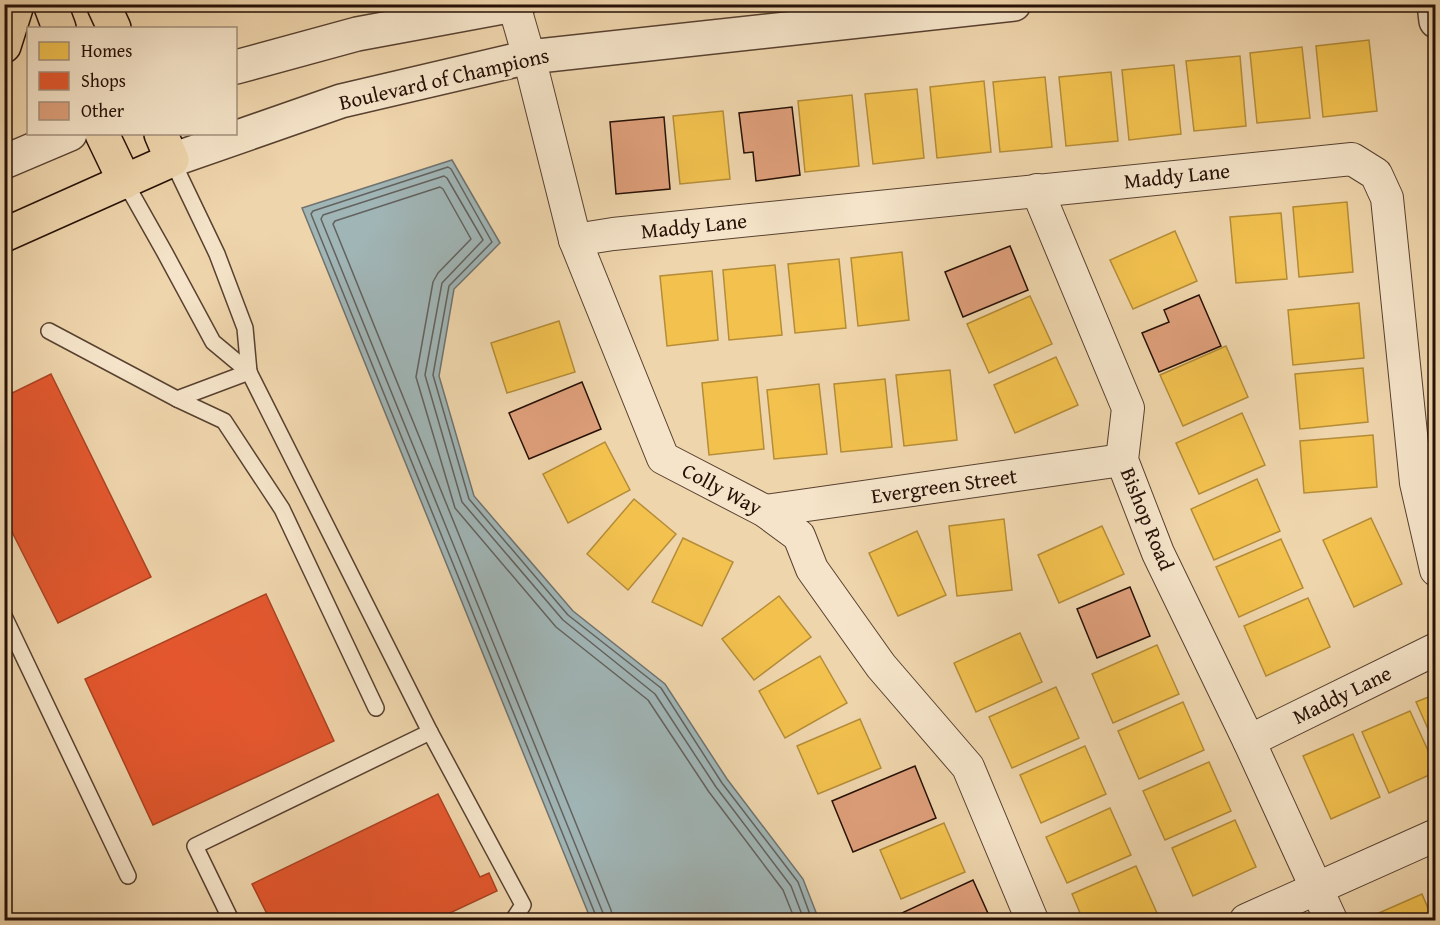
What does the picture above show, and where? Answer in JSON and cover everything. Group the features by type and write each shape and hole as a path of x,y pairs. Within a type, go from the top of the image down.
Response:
{"main road":[{"path":"4,46 16,4"},
{"path":"50,4 59,27"},
{"path":"103,4 114,27"},
{"path":"102,135 125,182"},
{"name":"Boulevard of Champions","path":"4,236 125,182 166,147"}],"street":[{"path":"237,67 357,34 519,4"},
{"name":"Boulevard of Champions","path":"237,128 341,101 529,57 1014,4"},
{"path":"1434,4 1436,21"},
{"name":"Colly Way","path":"514,5 575,240 663,459 765,511 799,536 812,569 881,666 968,767 1032,921"},
{"path":"4,162 68,135"},
{"name":"Boulevard of Champions","path":"166,147 212,135"},
{"name":"Maddy Lane","path":"575,240 613,234 1352,159 1376,174 1387,198 1416,483 1436,570"},
{"name":"Bishop Road","path":"1037,190 1128,408 1122,460 1158,553 1249,741 1330,921"},
{"name":"Evergreen Street","path":"765,511 1122,460"},
{"name":"Maddy Lane","path":"1249,741 1436,649"},
{"path":"1246,921 1436,835"}],"lane":[{"path":"166,147 217,254 245,328 249,372 430,732 523,905 513,921"},
{"path":"125,182 213,342 249,372"},
{"path":"49,331 177,399 224,421 282,509 376,708"},
{"path":"177,399 249,372"},
{"path":"4,616 128,876"},
{"path":"231,921 195,846 430,732"}],"water":[{"path":"452,160 500,243 454,289 439,376 474,496 573,611 665,684 727,779 803,879 819,920 591,920 302,208"}],"building: Homes":[{"path":"1369,40 1377,111 1323,117 1316,46"},
{"path":"1302,47 1310,118 1257,123 1250,53"},
{"path":"1240,56 1246,126 1194,131 1186,61"},
{"path":"1174,65 1181,134 1129,140 1122,70"},
{"path":"1111,72 1118,141 1066,146 1059,77"},
{"path":"1045,77 1052,147 1000,152 993,82"},
{"path":"984,81 991,152 937,158 930,87"},
{"path":"917,89 924,158 873,164 865,94"},
{"path":"852,95 859,166 805,172 798,101"},
{"path":"723,111 730,179 680,184 673,116"},
{"path":"1347,202 1353,272 1299,277 1293,207"},
{"path":"1281,213 1287,279 1236,283 1230,217"},
{"path":"1175,231 1197,281 1133,309 1110,260"},
{"path":"902,252 909,320 858,326 851,258"},
{"path":"839,259 846,328 795,333 788,264"},
{"path":"775,265 782,335 729,340 723,270"},
{"path":"712,271 718,340 667,346 660,276"},
{"path":"1030,296 1052,344 989,373 967,324"},
{"path":"1359,303 1364,358 1293,365 1288,310"},
{"path":"559,321 575,372 507,393 491,343"},
{"path":"1226,346 1248,397 1183,426 1160,375"},
{"path":"1056,357 1078,405 1015,433 994,385"},
{"path":"1363,368 1368,422 1300,429 1295,374"},
{"path":"950,370 957,440 904,446 896,375"},
{"path":"757,377 764,449 709,455 702,383"},
{"path":"885,379 892,447 841,452 834,384"},
{"path":"819,384 827,454 774,459 767,390"},
{"path":"1242,413 1265,465 1199,494 1176,443"},
{"path":"1373,435 1377,487 1304,493 1300,441"},
{"path":"605,442 630,490 568,523 543,474"},
{"path":"1257,479 1280,531 1214,560 1191,509"},
{"path":"634,499 676,534 628,590 587,554"},
{"path":"1371,518 1402,584 1354,607 1323,540"},
{"path":"1004,519 1012,590 957,596 949,526"},
{"path":"1102,526 1124,574 1059,603 1038,555"},
{"path":"917,531 946,595 898,616 869,553"},
{"path":"683,538 733,562 702,626 652,602"},
{"path":"1281,539 1303,588 1239,617 1216,567"},
{"path":"779,596 811,637 754,680 722,639"},
{"path":"1308,598 1330,647 1266,676 1244,626"},
{"path":"1020,633 1042,682 976,712 954,663"},
{"path":"1157,645 1179,694 1113,723 1092,674"},
{"path":"820,656 847,703 785,738 759,691"},
{"path":"1056,687 1079,738 1012,768 989,717"},
{"path":"1436,694 1436,747 1416,702"},
{"path":"1183,702 1204,750 1139,779 1118,731"},
{"path":"1410,711 1436,772 1389,793 1362,732"},
{"path":"860,719 881,768 818,794 797,746"},
{"path":"1353,734 1380,797 1331,819 1303,756"},
{"path":"1085,746 1106,794 1041,823 1020,775"},
{"path":"1209,762 1231,811 1165,840 1143,791"},
{"path":"1110,808 1131,855 1067,883 1046,837"},
{"path":"1235,820 1256,867 1193,896 1172,848"},
{"path":"944,823 965,872 901,899 880,850"},
{"path":"1136,866 1157,913 1139,920 1083,920 1072,894"},
{"path":"1422,894 1433,920 1373,920 1372,916"}],"building: Shops":[{"path":"51,374 151,577 58,623 4,516 4,397"},
{"path":"266,594 334,741 153,825 85,679"},
{"path":"438,794 480,877 489,873 497,891 435,920 270,920 252,884"}],"building: Other":[{"path":"792,107 800,175 756,181 753,152 744,153 739,113"},
{"path":"664,117 670,189 616,194 610,122"},
{"path":"1010,246 1028,290 963,317 945,272"},
{"path":"1199,295 1221,346 1159,372 1142,333 1169,322 1164,310"},
{"path":"582,382 601,429 529,459 509,413"},
{"path":"1130,587 1150,636 1097,658 1077,609"},
{"path":"915,766 936,818 853,852 832,801"},
{"path":"973,880 991,920 892,920 891,918"}]}
